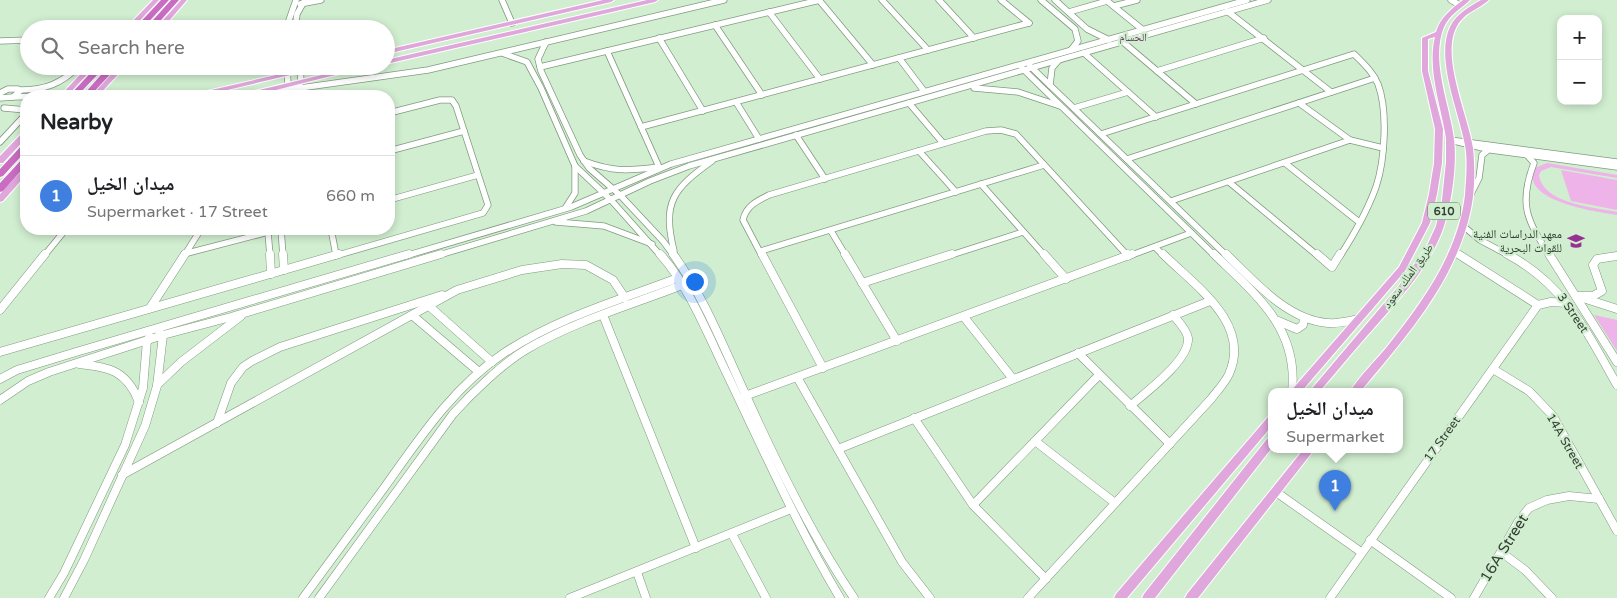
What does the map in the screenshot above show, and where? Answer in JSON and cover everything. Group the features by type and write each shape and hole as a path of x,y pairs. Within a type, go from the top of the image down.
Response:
{"highway":[{"path":"146,20 165,0"},
{"path":"157,20 177,0"},
{"path":"163,20 177,0"},
{"path":"79,90 93,75"},
{"path":"93,90 111,75"},
{"path":"0,174 20,152"},
{"path":"0,188 20,166"}],"main road":[{"path":"137,20 156,0"},
{"path":"165,20 184,0"},
{"path":"395,50 611,0"},
{"path":"395,60 655,0"},
{"name":"طريق الملك سعود","path":"1317,388 1419,266 1435,238 1444,212 1448,188 1450,140 1438,77 1435,44 1454,2 1466,0"},
{"name":"طريق الملك سعود","path":"1359,388 1428,298 1453,251 1462,225 1468,200 1470,179 1468,144 1449,62 1448,41 1452,28 1459,17 1470,8 1486,0"},
{"path":"1298,388 1402,269 1426,223 1436,178 1439,128 1425,71 1425,38 1438,34"},
{"path":"69,90 83,75"},
{"path":"99,90 113,75"},
{"path":"221,90 287,75"},
{"path":"268,90 330,75"},
{"path":"0,160 20,140"},
{"path":"0,199 20,177"},
{"path":"1120,598 1268,424"},
{"path":"1148,598 1268,446"},
{"path":"1191,598 1308,453"}],"street":[{"path":"289,20 295,2 321,0"},
{"path":"502,0 512,23"},
{"path":"395,75 428,70 724,0"},
{"path":"540,67 820,0 873,65"},
{"path":"882,0 928,50"},
{"path":"939,0 974,38"},
{"path":"641,128 1028,23 1001,0"},
{"path":"1041,0 1075,30 1078,41 1068,52"},
{"path":"1055,0 1094,34 1109,40"},
{"path":"1114,6 1137,0"},
{"path":"0,400 28,381 74,363 163,335 586,211 670,172 1024,70 1029,65 1068,52 1244,0"},
{"path":"584,160 606,169 636,170 659,167 1018,65 1058,61 1268,0"},
{"path":"296,20 303,1"},
{"path":"1068,12 1106,1 1143,30"},
{"path":"1227,11 1331,92"},
{"path":"769,12 820,79"},
{"path":"715,25 762,95"},
{"path":"659,38 703,111"},
{"path":"1157,71 1264,38"},
{"path":"0,41 20,40"},
{"path":"546,42 538,59 540,67 584,160 589,168 620,195 676,256"},
{"path":"1123,42 1196,104"},
{"path":"607,51 659,167"},
{"path":"502,53 527,62 531,68 575,166 577,192 571,203 560,211"},
{"path":"1084,53 1156,118"},
{"path":"1102,134 1354,54 1368,67 1378,84 1383,111 1383,148 1376,187 1359,222 1332,267 1229,182"},
{"path":"899,58 924,91"},
{"path":"1050,85 1052,68 1058,61"},
{"path":"1018,65 1255,294 1283,330 1291,354 1295,376 1294,388"},
{"path":"1029,65 1258,285 1287,308 1304,318 1332,324 1344,324 1360,318"},
{"path":"1,96 14,88 37,90 59,84 69,75"},
{"path":"287,75 288,85 296,89"},
{"path":"296,89 301,82 300,75"},
{"path":"289,90 393,75"},
{"path":"1127,158 1375,78"},
{"path":"962,88 997,87 1014,90 1064,108"},
{"path":"2,110 20,90"},
{"path":"1074,108 1128,92"},
{"path":"1,96 20,97"},
{"path":"0,352 483,213 488,205 456,106 452,100 448,99 395,112"},
{"path":"736,102 759,139"},
{"path":"1300,102 1350,140 1383,148"},
{"path":"909,103 943,142"},
{"path":"2,110 20,111"},
{"path":"0,142 20,117"},
{"path":"395,149 464,131"},
{"path":"824,368 743,220 744,212 757,200 943,142 986,131 1009,131 1016,134 1128,256"},
{"path":"796,135 825,179"},
{"path":"1171,201 1350,140"},
{"path":"1450,140 1468,144 1617,162"},
{"path":"1468,144 1486,151 1617,166"},
{"path":"919,151 956,192"},
{"path":"1468,200 1477,187 1481,174 1482,155 1486,151"},
{"path":"1521,154 1530,156 1534,162 1525,186 1525,210 1534,231 1617,362"},
{"path":"716,158 677,189 668,217 668,232 676,256 708,314 745,396 835,570 854,598"},
{"path":"1285,162 1359,222"},
{"path":"761,251 1044,165"},
{"path":"575,166 654,245 680,282 715,349 791,509 816,558 840,598"},
{"path":"0,379 17,370 560,211 604,194 659,167"},
{"path":"395,198 478,175"},
{"path":"981,184 1066,279"},
{"path":"548,222 604,226 654,245"},
{"name":"3 Street","path":"1462,225 1474,238 1515,258 1559,292 1617,385"},
{"path":"831,231 896,341"},
{"path":"862,283 1024,232"},
{"path":"745,396 1191,233"},
{"path":"0,310 61,235"},
{"path":"150,308 197,235"},
{"path":"184,254 257,235"},
{"path":"268,235 271,274"},
{"path":"281,235 284,270"},
{"path":"333,235 336,255"},
{"path":"1028,598 1211,399 1229,374 1235,352 1231,329 1220,310 1155,247"},
{"path":"1453,251 1538,305 1551,302 1567,303"},
{"path":"1576,296 1593,296 1602,291 1593,266 1597,260 1617,256"},
{"path":"217,423 226,389 245,364 280,347 522,270 562,264 586,265 613,280 625,298"},
{"path":"302,598 421,437 457,393 479,372 530,336 625,298 680,282"},
{"path":"319,598 453,414 473,392 524,350 553,335 680,282"},
{"path":"122,475 457,290"},
{"path":"1576,296 1617,309"},
{"path":"838,448 1210,301"},
{"path":"416,303 427,307 492,362"},
{"name":"17 Street","path":"1330,598 1538,305"},
{"path":"157,386 181,362 250,311"},
{"path":"412,315 479,372"},
{"path":"603,315 696,548"},
{"path":"1130,406 1176,364 1184,352 1188,341 1186,330 1173,315"},
{"path":"964,316 1014,379"},
{"path":"1276,319 1289,327 1298,328 1303,325 1304,318"},
{"path":"156,329 163,335"},
{"path":"49,598 64,573 125,445 143,388 147,340 156,329"},
{"path":"64,598 84,560 145,426 157,386 163,335"},
{"path":"1078,353 1170,444"},
{"path":"74,363 100,365 121,373 134,387 138,402"},
{"name":"14A Street","path":"1493,369 1516,382 1542,403 1553,416 1617,532"},
{"path":"973,505 1099,375"},
{"path":"797,377 902,562 930,598"},
{"path":"914,418 973,505 1046,579"},
{"path":"1035,441 1115,504"},
{"path":"1276,492 1361,552"},
{"name":"16A Street","path":"1474,598 1528,508 1547,500 1569,496 1599,500"},
{"path":"570,598 791,509"},
{"path":"732,534 766,598"},
{"path":"1370,540 1451,598"},
{"path":"1501,552 1525,570 1552,598"},
{"path":"637,572 646,598"}],"shaded area":[{"path":"1547,163 1617,175 1617,178 1551,167 1541,171 1539,175 1543,185 1559,198 1583,206 1617,212 1617,215 1578,208 1548,197 1538,189 1533,179 1535,168"},
{"path":"1561,170 1617,180 1617,210 1571,201"},
{"path":"1594,315 1617,320 1617,351"}],"place":[{"name":"معهد الدراسات الفنية للقوات البحرية","path":"1576,241"},
{"name":"ميدان الخيل","path":"1335,511"}],"district":[{"name":"الحسام","path":"1133,37"}]}
